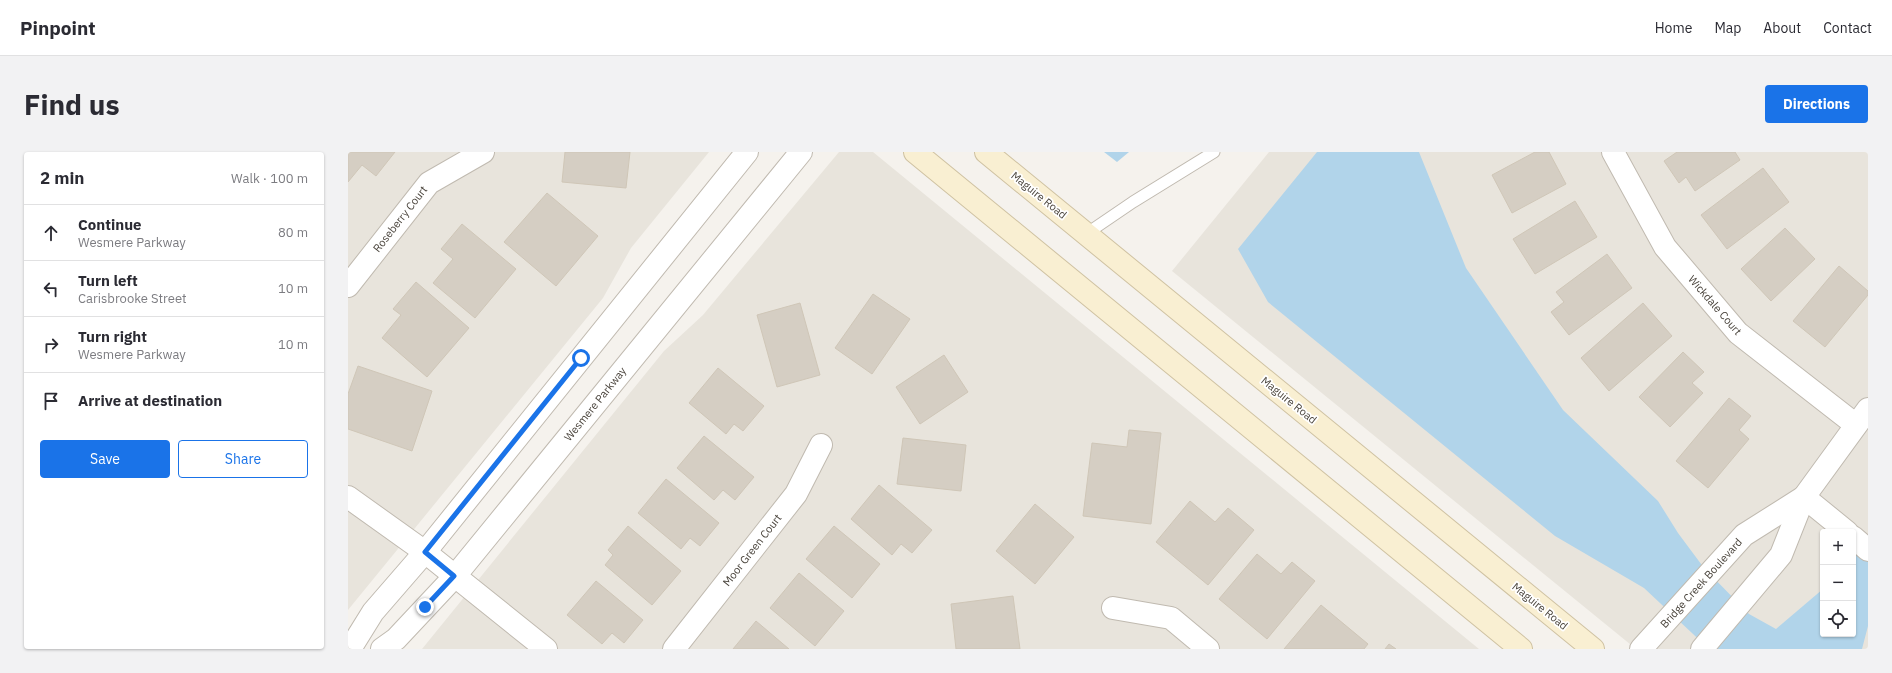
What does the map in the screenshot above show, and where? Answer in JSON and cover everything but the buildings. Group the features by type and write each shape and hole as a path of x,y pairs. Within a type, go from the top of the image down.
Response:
{"main road":[{"path":"915,152 1521,649"},
{"name":"Maguire Road","path":"986,152 1593,649"}],"street":[{"name":"Roseberry Court","path":"348,286 429,183 484,152"},
{"path":"350,649 373,612 425,552 747,152"},
{"name":"Wesmere Parkway","path":"382,649 396,639 454,576 801,152"},
{"name":"Wickdale Court","path":"1613,152 1665,247 1738,333 1862,417"},
{"name":"Bridge Creek Boulevard","path":"1702,649 1781,555 1804,496 1862,417"},
{"name":"Moor Green Court","path":"674,649 796,494 821,445"},
{"path":"1804,496 1842,529"},
{"name":"Bridge Creek Boulevard","path":"1641,649 1744,535 1804,496"},
{"path":"348,497 425,552 546,649"},
{"path":"1856,540 1868,550"},
{"path":"1113,608 1170,618 1208,649"}],"lane":[{"path":"1086,234 1133,202 1214,152"}],"shaded area":[{"path":"348,152 709,152 631,248 603,298 348,610"},
{"path":"839,152 873,152 1479,649 422,649 664,351 703,315"},
{"path":"1269,152 1868,152 1868,649 1636,649 1172,271"}],"water":[{"path":"1104,152 1129,152 1117,162"},
{"path":"1317,152 1419,152 1466,268 1563,410 1658,501 1678,533 1704,568 1749,614 1776,629 1820,592 1820,637 1856,637 1856,556 1868,539 1868,626 1862,649 1709,649 1644,588 1555,536 1268,302 1238,249"}],"route":[{"path":"425,607 454,576 425,552 581,358"}]}
